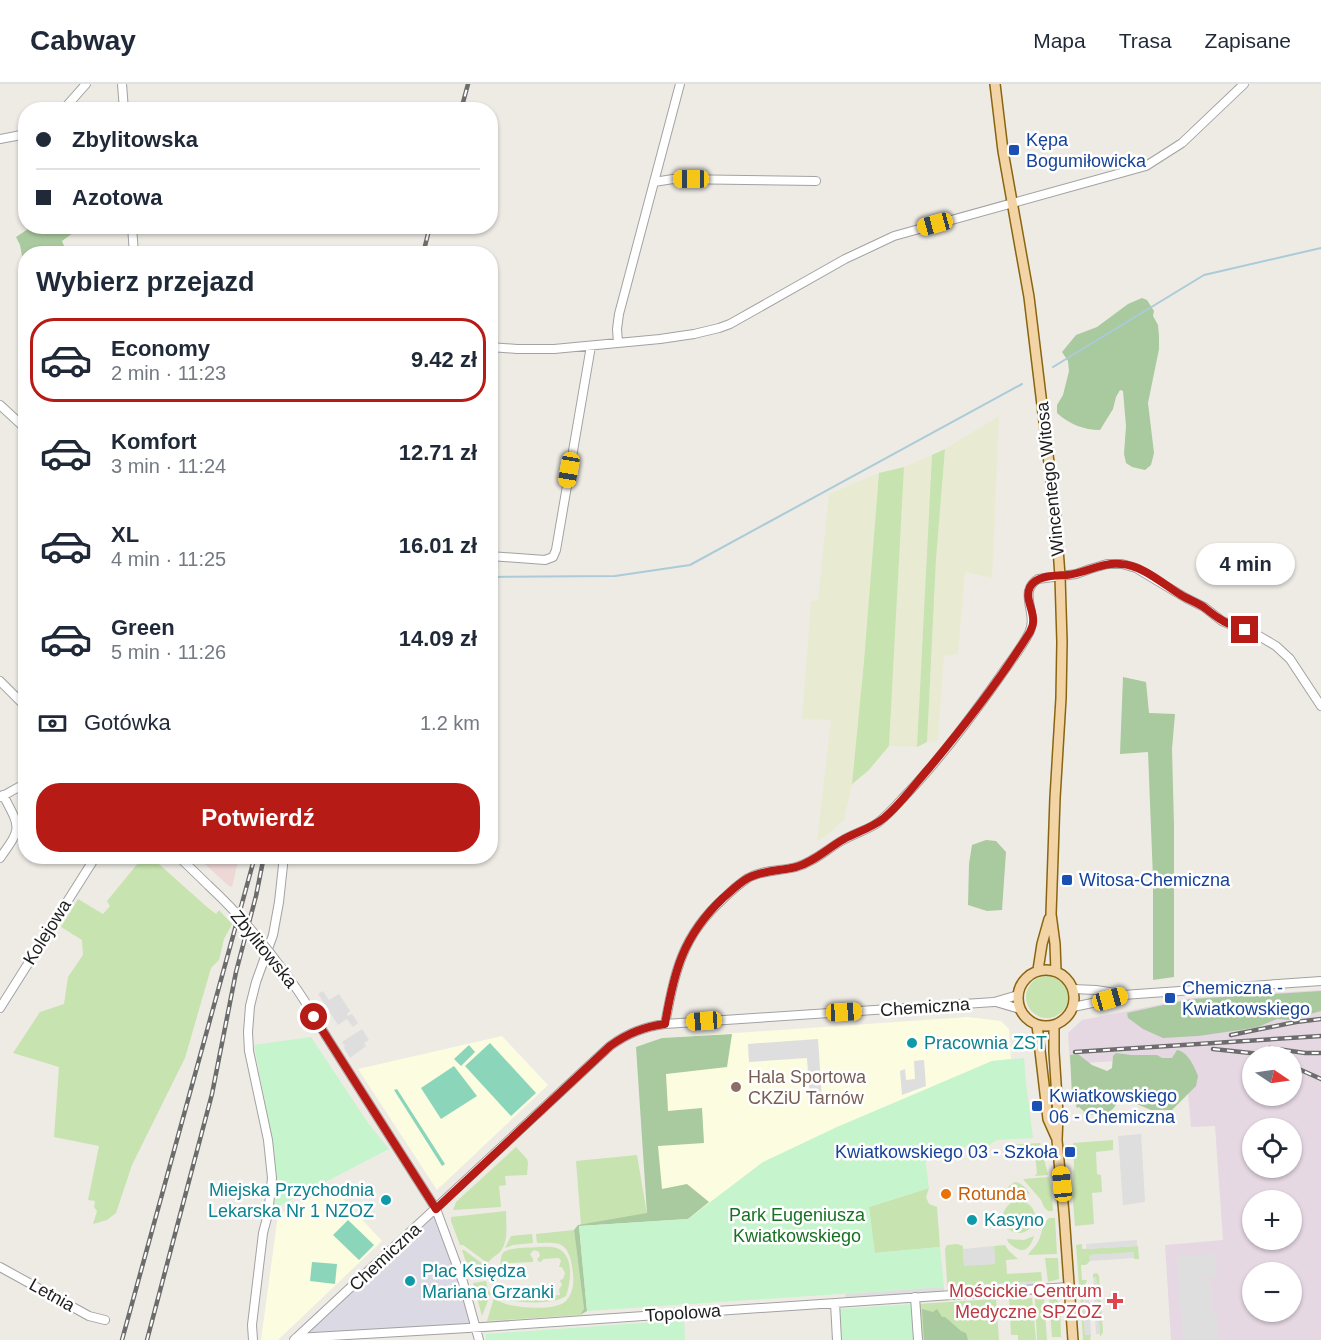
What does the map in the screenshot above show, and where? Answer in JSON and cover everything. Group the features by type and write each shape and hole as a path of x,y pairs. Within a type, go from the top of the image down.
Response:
{"main road":[{"name":"Wincentego Witosa","path":"995,84 1012,204 1031,312 1056,521 1060,576 1061,698 1051,914 1056,971"},
{"name":"Wincentego Witosa","path":"1038,970 1042,944 1051,914"},
{"path":"1038,970 1056,971 1068,980 1073,989 1073,1007 1066,1018 1054,1025 1037,1025 1027,1019 1020,1009 1018,994 1022,982 1038,970"},
{"path":"1037,1025 1048,1119 1057,1140"},
{"path":"1054,1025 1057,1140 1072,1340"}],"street":[{"path":"70,102 86,84"},
{"path":"122,84 123,102"},
{"path":"618,343 617,330 620,314 680,84"},
{"path":"498,348 554,349 591,346 694,334 730,324 845,259 894,236 1146,166 1182,143 1244,84"},
{"path":"0,139 18,136"},
{"path":"654,182 673,179 816,181"},
{"path":"498,557 545,560 553,557 591,346"},
{"path":"0,405 18,422"},
{"path":"665,1024 680,962 692,934 712,909 747,879 761,873 796,867 810,861 884,818 956,736 980,706 1030,632 1033,622 1028,597 1029,589 1038,579 1076,574 1107,564 1122,564 1136,568 1204,607 1222,621 1259,636 1276,646 1290,659 1321,706"},
{"path":"0,681 18,699"},
{"path":"0,858 17,830 16,819 2,796 18,787"},
{"name":"Kolejowa","path":"0,1008 91,864"},
{"name":"Zbylitowska","path":"186,864 230,906 290,979 436,1209 463,1282 479,1340"},
{"path":"253,1340 252,1325 272,1178 268,1140 249,1052 248,1032 250,1006 256,982 273,935 283,864"},
{"path":"1073,1007 1123,995 1321,981"},
{"path":"1073,989 1123,995"},
{"name":"Chemiczna","path":"295,1339 610,1046 637,1030 665,1024 994,1002 1018,994"},
{"name":"Chemiczna","path":"994,1002 1020,1009"},
{"name":"Letnia","path":"0,1267 89,1316 105,1320"},
{"name":"Topolowa","path":"295,1339 1069,1287"},
{"path":"915,1297 918,1340"},
{"path":"835,1303 837,1340"}],"shaded area":[{"path":"999,416 992,578 965,572 958,654 944,656 938,740 927,742 936,559 945,449"},
{"path":"932,455 917,747 889,746 904,467"},
{"path":"879,473 852,784 844,820 817,841 831,720 802,719 811,601 818,600 829,494"},
{"path":"205,864 237,864 232,887"},
{"path":"1321,990 1321,1340 1171,1340 1165,1245 1223,1240 1215,1126 1191,1127 1186,1070 1150,1059 1070,1064 1068,1033 1082,1020 1192,998"},
{"path":"323,991 329,1000 339,994 350,1011 348,1016 352,1014 358,1023 353,1027 347,1019 338,1025 318,994"},
{"name":"Hala Sportowa CKZiU Tarnów","path":"968,1017 1001,1021 1009,1029 1011,1059 992,1061 688,1219 647,1221 662,1038"},
{"path":"362,1029 369,1040 364,1043 366,1046 350,1058 342,1042"},
{"path":"502,1036 548,1085 437,1190 358,1069"},
{"path":"818,1039 822,1100 810,1100 807,1058 749,1062 748,1044"},
{"path":"924,1060 926,1086 902,1095 900,1071 905,1069 906,1080 915,1079 914,1061"},
{"path":"1141,1134 1145,1202 1123,1205 1118,1136"},
{"path":"332,1187 382,1241 278,1340 261,1340 278,1215"},
{"name":"Plac Księdza Mariana Grzanki","path":"436,1209 476,1327 316,1337 307,1328"},
{"path":"1137,1240 1137,1246 1087,1249 1086,1244"},
{"path":"994,1246 995,1264 964,1266 963,1249"},
{"path":"1134,1252 1134,1258 1090,1261 1089,1255"},
{"path":"1216,1254 1217,1267 1210,1267 1217,1269 1215,1278 1207,1277 1204,1281 1211,1282 1213,1317 1217,1313 1219,1340 1183,1340 1177,1259 1180,1256"},
{"path":"1093,1277 1096,1277 1100,1334 1096,1334"},
{"path":"1042,1281 1042,1285 949,1292 948,1287"},
{"path":"944,1287 944,1292 846,1299 845,1294"},
{"path":"1083,1296 1089,1296 1091,1335 1085,1335"}],"green space":[{"path":"20,234 72,234 62,241 64,246 20,246 16,237"},
{"path":"1142,298 1147,300 1154,311 1153,316 1158,325 1159,336 1159,349 1148,403 1154,453 1151,465 1145,470 1126,463 1123,391 1120,390 1113,409 1100,430 1077,426 1057,413 1057,405 1063,395 1069,371 1068,361 1062,352 1076,335 1097,327 1128,304"},
{"path":"945,449 936,559 927,742 917,747 932,455"},
{"path":"904,467 889,746 868,771 852,784 879,473"},
{"path":"1123,677 1146,682 1149,713 1175,714 1172,749 1174,977 1153,980 1153,878 1148,752 1120,754"},
{"path":"986,840 996,841 1006,852 1002,910 987,911 968,905 972,845"},
{"path":"137,864 159,864 207,907 216,914 219,910 232,924 224,939 219,960 211,968 185,1058 132,1165 116,1213 107,1220 93,1224 97,1211 94,1207 95,1201 88,1200 99,1146 54,1137 59,1067 13,1053 40,1012 64,1004 68,977 83,955 82,940 61,927 78,899 103,914 110,906 107,901"},
{"path":"1047,976 1062,982 1068,997 1062,1012 1047,1018 1032,1012 1026,997 1032,982"},
{"path":"1321,991 1321,1011 1289,1020 1277,1019 1258,1027 1198,1036 1163,1038 1143,1029 1128,1018 1127,1013 1191,999"},
{"path":"732,1034 727,1067 666,1074 668,1111 702,1108 704,1143 658,1146 662,1189 687,1184 709,1202 688,1219 579,1226 587,1311 580,1315 584,1309 574,1230 578,1225 647,1213 636,1047 662,1038"},
{"path":"311,1037 368,1123 389,1149 275,1208 275,1156 254,1045"},
{"path":"490,1043 536,1093 511,1116 465,1066"},
{"path":"469,1045 475,1052 461,1066 454,1059"},
{"path":"1177,1050 1187,1056 1198,1076 1196,1086 1172,1110 1151,1110 1122,1098 1118,1100 1113,1109 1106,1113 1088,1115 1079,1107 1077,1108 1072,1097 1070,1055 1078,1054 1092,1065 1107,1071 1112,1068 1113,1056 1116,1053 1172,1058"},
{"name":"Park Eugeniusza Kwiatkowskiego","path":"1024,1058 1033,1138 997,1140 989,1145 924,1150 929,1188 869,1207 875,1253 940,1247 944,1287 587,1311 579,1226 688,1219 763,1162 837,1127 992,1061"},
{"path":"454,1066 477,1096 441,1119 421,1088"},
{"path":"397,1089 445,1164 442,1166 394,1090"},
{"path":"1113,1140 1113,1150 1096,1152 1097,1174 1101,1175 1102,1192 1092,1193 1094,1224 1075,1226 1072,1189 1073,1143"},
{"path":"1040,1143 1048,1175 1035,1176 1037,1173 1035,1154 1031,1154 1030,1147 1011,1148 1009,1145"},
{"path":"516,1147 527,1159 527,1175 505,1176 506,1185 499,1186 501,1207 453,1210 456,1202"},
{"path":"637,1155 647,1214 581,1225 576,1161"},
{"path":"1049,1177 1053,1211 1048,1211 1044,1207 1041,1200 1023,1179"},
{"path":"1015,1182 1024,1186 1030,1194 1016,1192 1003,1196 1009,1186"},
{"path":"929,1188 926,1197 929,1204 937,1207 940,1247 874,1253 869,1207"},
{"path":"1019,1201 1030,1206 1035,1217 1030,1228 1019,1233 1008,1228 1003,1217 1008,1206"},
{"path":"506,1211 505,1243 500,1252 489,1262 460,1245 451,1217"},
{"path":"1049,1218 1055,1218 1057,1254 1028,1255 1038,1242 1043,1226"},
{"path":"348,1220 374,1245 359,1260 333,1235"},
{"path":"574,1230 584,1309 580,1315 487,1321 494,1298 519,1307 554,1306 566,1301 572,1291 573,1281 572,1263 568,1253 558,1244 537,1243 536,1234"},
{"path":"532,1234 533,1243 505,1248 511,1236"},
{"path":"1034,1236 1030,1246 1024,1250 1016,1249 1007,1239 1024,1240"},
{"path":"1082,1244 1082,1249 1138,1246 1139,1259 1134,1259 1134,1253 1090,1255 1090,1261 1086,1265 1081,1265 1082,1280 1087,1280 1085,1285 1079,1285 1076,1245"},
{"path":"947,1245 963,1246 964,1265 995,1264 994,1246 1005,1245 1018,1259 1006,1260 1007,1274 1041,1272 1042,1281 948,1287 945,1249"},
{"path":"548,1247 559,1249 567,1258 570,1277 566,1296 552,1301 533,1302 514,1301 500,1297 502,1295 542,1293 543,1296 560,1295 559,1289 562,1285 560,1280 563,1279 565,1273 562,1267 559,1267 561,1261 559,1258 543,1259 539,1262 537,1259 540,1256 539,1252 534,1250 530,1254 533,1262 508,1263 505,1264 505,1268 500,1268 501,1256 506,1251"},
{"path":"462,1250 487,1267 486,1276 471,1277"},
{"path":"1045,1258 1058,1258 1059,1279 1048,1282"},
{"path":"312,1262 337,1264 335,1284 310,1281"},
{"path":"1097,1273 1103,1332 1100,1337 1096,1277 1093,1277 1093,1274"},
{"path":"486,1281 491,1293 482,1316 473,1283"},
{"path":"1080,1292 1087,1292 1089,1296 1083,1296 1085,1335 1091,1335 1090,1340 1083,1340"},
{"path":"1032,1298 1036,1340 1018,1340 1018,1335 1011,1335 1009,1299"},
{"path":"1035,1298 1044,1299 1047,1340 1037,1340"},
{"path":"1055,1298 1060,1303 1061,1337 1052,1337 1049,1299"},
{"path":"996,1299 999,1340 920,1340 917,1304"},
{"path":"913,1304 916,1340 840,1340 838,1309"},
{"path":"922,1309 933,1312 937,1309 942,1317 966,1333 968,1340 924,1340"},
{"path":"684,1320 685,1340 486,1340 486,1334"}],"waterway":[{"path":"1053,367 1204,275 1321,248"},
{"path":"498,577 615,576 690,565 1022,384"}],"railway":[{"path":"463,102 468,84"},
{"path":"425,246 428,234"},
{"path":"122,1340 253,864"},
{"path":"147,1340 212,1094 236,972 262,864"},
{"path":"1231,1035 1321,1019"},
{"path":"1075,1052 1321,1036"},
{"path":"1213,1049 1242,1052"},
{"path":"1302,1053 1321,1053"},
{"path":"1302,1070 1321,1079"}],"place":[{"name":"Kępa Bogumiłowicka","path":"1014,150"},
{"name":"Witosa-Chemiczna","path":"1067,880"},
{"name":"Chemiczna - Kwiatkowskiego","path":"1170,998"},
{"name":"Pracownia ZST","path":"912,1043"},
{"name":"Hala Sportowa CKZiU Tarnów","path":"736,1087"},
{"name":"Kwiatkowskiego 06 - Chemiczna","path":"1037,1106"},
{"name":"Kwiatkowskiego 03 - Szkoła","path":"1070,1152"},
{"name":"Rotunda","path":"946,1194"},
{"name":"Miejska Przychodnia Lekarska Nr 1 NZOZ","path":"386,1200"},
{"name":"Kasyno","path":"972,1220"},
{"name":"Plac Księdza Mariana Grzanki","path":"410,1281"},
{"name":"Mościckie Centrum Medyczne SPZOZ","path":"1115,1301"}],"route":[{"path":"314,1017 436,1209 610,1046 637,1030 665,1024 680,962 688,941 696,928 727,894 747,879 761,873 796,867 810,861 884,818 980,706 1030,632 1033,622 1028,597 1029,589 1038,579 1076,574 1107,564 1122,564 1136,568 1204,607 1222,621 1245,630"}]}
